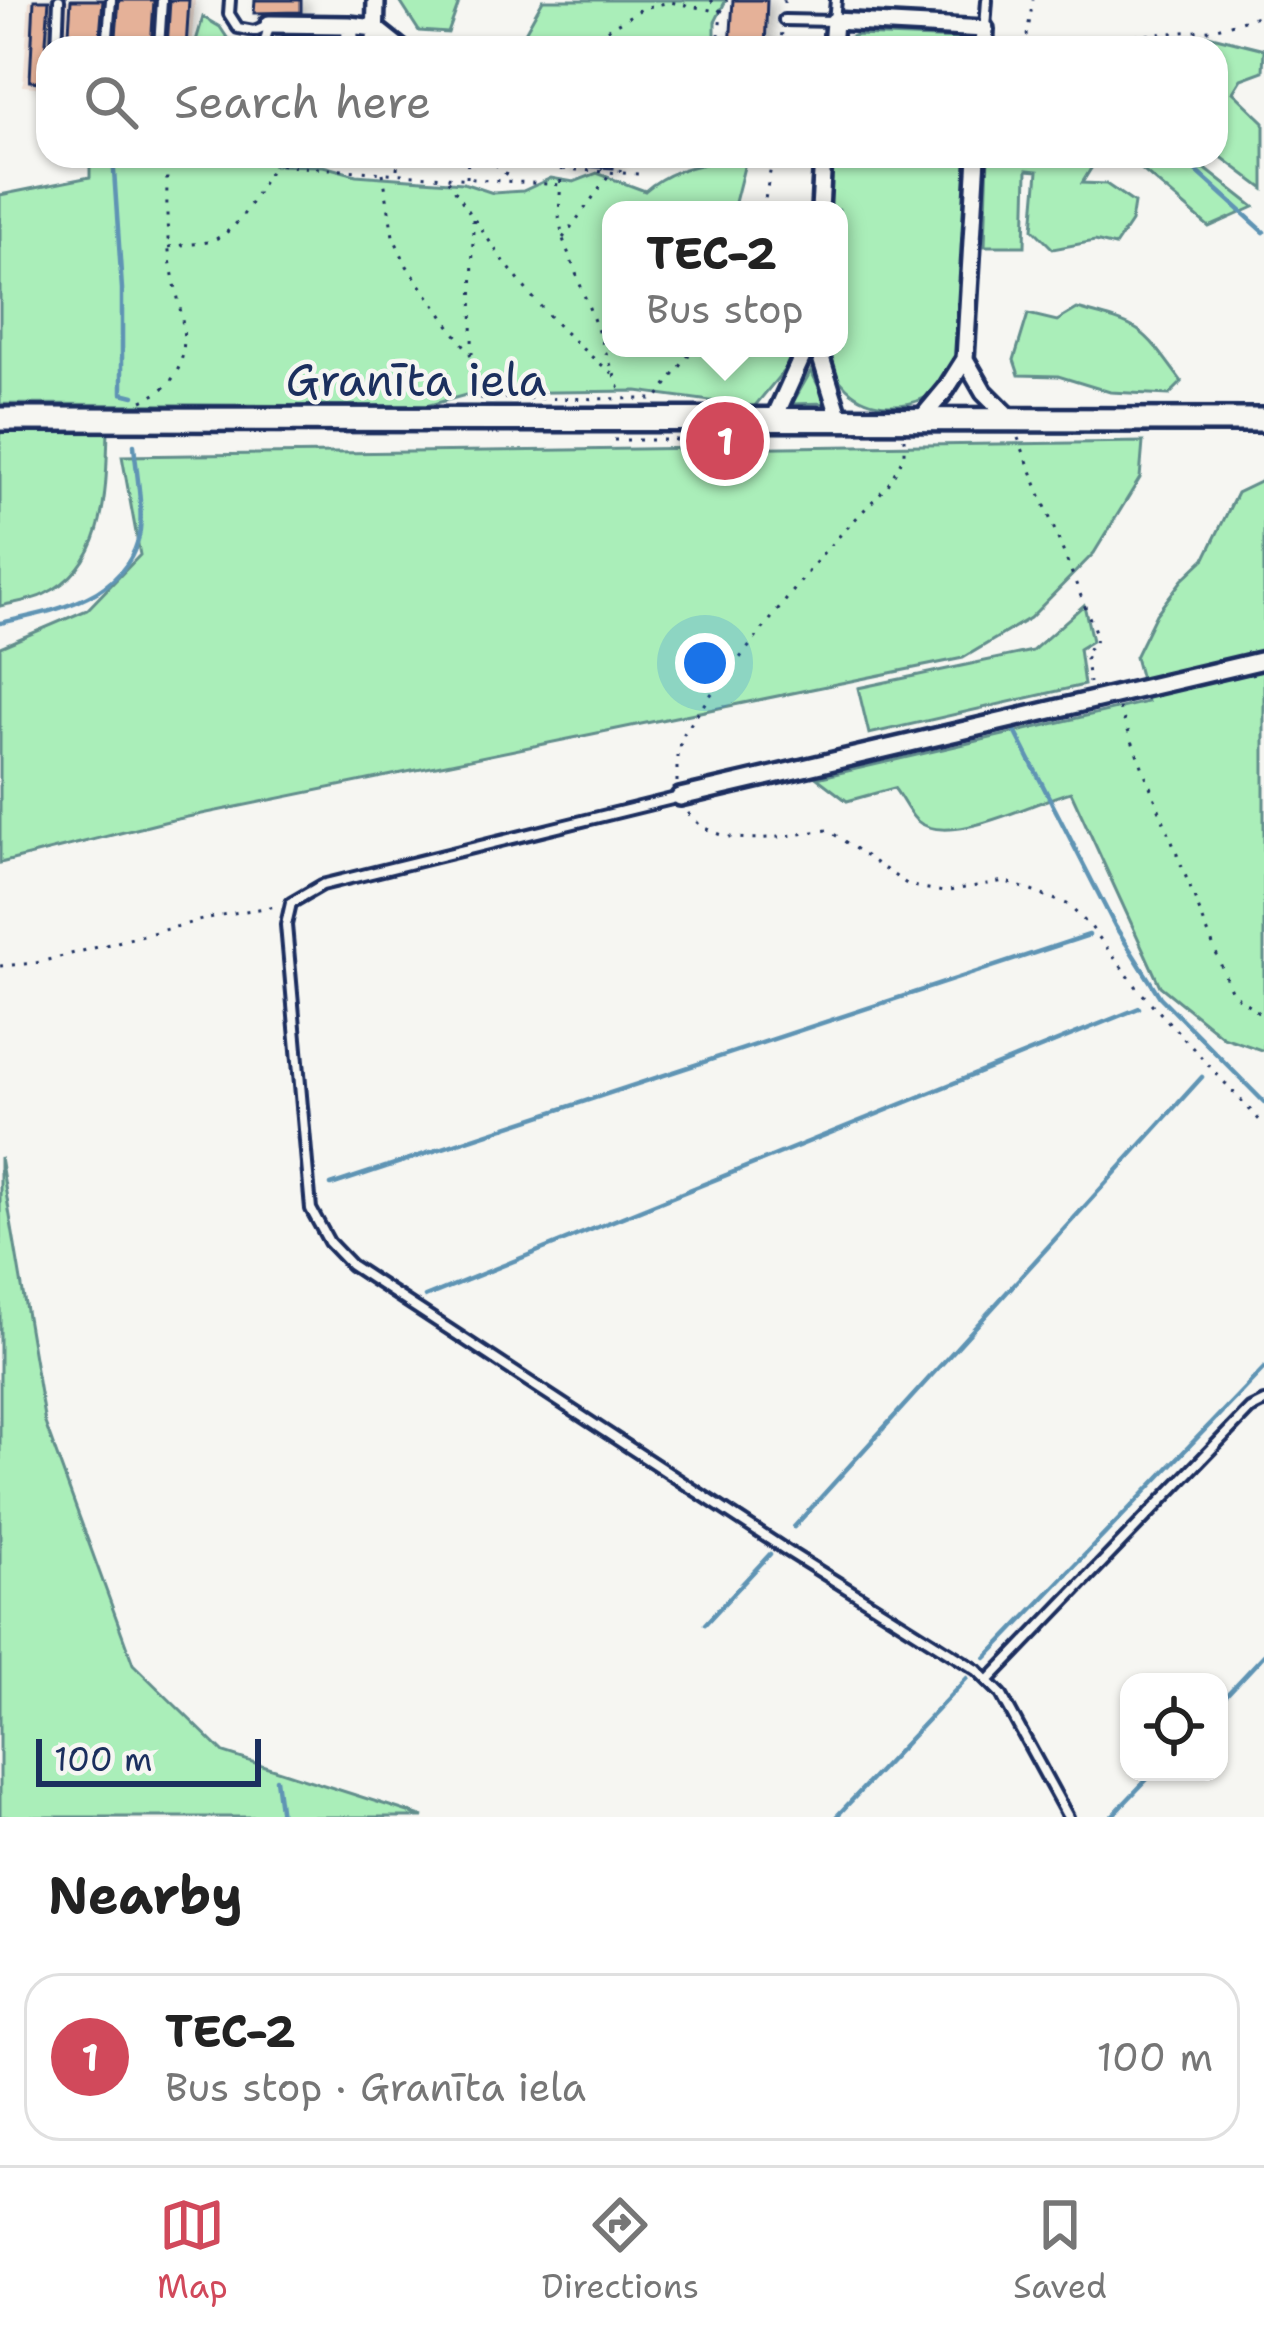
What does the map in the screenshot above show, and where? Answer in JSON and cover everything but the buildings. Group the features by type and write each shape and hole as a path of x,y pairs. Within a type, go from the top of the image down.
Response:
{"main road":[{"name":"Granīta iela","path":"0,419 1264,419"}],"street":[{"path":"375,36 376,0"},
{"path":"833,36 834,21 985,29 985,36"},
{"path":"269,25 349,25 375,28 385,36"},
{"path":"349,25 350,36"},
{"path":"820,201 822,168"},
{"path":"913,419 946,389 965,358 976,168"},
{"path":"774,419 802,357"},
{"path":"821,357 840,419"},
{"path":"965,358 984,392 1011,419"},
{"path":"680,797 1264,660"}],"lane":[{"path":"58,36 59,0"},
{"path":"108,36 111,0"},
{"path":"159,36 162,0"},
{"path":"230,0 229,14 238,28 254,31 269,25"},
{"path":"784,20 834,21 836,0"},
{"path":"985,29 987,0"},
{"path":"266,36 269,25"},
{"path":"680,797 322,885 291,903 286,925 310,1209 339,1254 789,1552 965,1660 1000,1694 1069,1817"},
{"path":"989,1680 1250,1409 1264,1402"}],"path":[{"path":"711,0 721,12"},
{"path":"719,36 727,0"},
{"path":"1027,36 1033,0"},
{"path":"596,36 644,8 670,2 721,12"},
{"path":"1129,36 1210,30 1264,14"},
{"path":"123,418 145,400 164,394 175,378 184,340 182,303 169,248 167,168"},
{"path":"169,248 224,235 274,168"},
{"path":"353,168 561,184"},
{"path":"467,180 468,168"},
{"path":"482,181 492,168"},
{"path":"496,168 514,182"},
{"path":"620,168 620,172"},
{"path":"602,343 562,239 562,169 638,174 638,168"},
{"path":"765,201 771,168"},
{"path":"382,170 393,236 407,266 472,357"},
{"path":"562,239 612,172"},
{"path":"447,178 542,310 586,355 614,374"},
{"path":"473,218 472,357 480,398 656,398 688,357"},
{"path":"607,357 622,397"},
{"path":"913,419 904,456 888,485 824,552 683,735 676,755 680,797 692,819 714,834 750,839 827,830 908,885 943,892 1004,881 1067,904 1264,1125"},
{"path":"1011,419 1096,634 1095,645 1085,651 1090,700"},
{"path":"610,432 612,439 621,442 714,440"},
{"path":"1113,694 1232,993 1264,1016"},
{"path":"0,966 36,963 221,915 291,903"}],"shaded area":[{"path":"29,0 195,0 192,36 36,36 36,87 23,86"}],"green space":[{"path":"399,0 460,0 448,33 419,31"},
{"path":"543,0 726,0 715,22 715,36 523,36"},
{"path":"203,17 226,36 197,36"},
{"path":"1228,40 1264,49 1263,71 1241,79 1233,92 1264,122 1264,189 1228,162"},
{"path":"90,168 330,168 356,175 463,183 493,193 523,191 551,178 574,182 597,173 645,191 690,168 744,168 735,201 602,201 602,357 795,357 754,407 637,391 473,393 426,406 0,404 0,195 90,177"},
{"path":"830,168 969,168 956,354 939,387 917,401 889,405 865,400 839,379 826,357 848,357 848,201 828,201"},
{"path":"988,168 1091,168 1082,183 1106,184 1134,203 1131,222 1115,246 1095,241 1053,249 1033,229 1038,171 1027,170 1025,246 985,246"},
{"path":"1140,168 1204,168 1254,207 1209,227"},
{"path":"1077,309 1139,331 1182,382 1169,395 1110,392 1058,376 1019,375 1014,360 1028,314 1057,321"},
{"path":"811,371 827,403 792,404"},
{"path":"0,430 108,430 104,500 92,545 81,564 45,594 0,606"},
{"path":"1143,442 1140,478 1094,553 1030,618 963,658 168,821 0,863 0,647 87,610 140,555 122,456"},
{"path":"1264,480 1264,1051 1223,1037 1160,986 1071,792 992,820 949,829 916,820 894,788 847,801 817,778 1147,702 1135,657 1156,614 1205,558 1237,493"},
{"path":"1084,605 1092,641 1079,649 1084,685 869,734 858,688 1032,651"},
{"path":"0,1157 45,1423 133,1664 224,1753 424,1817 0,1817"}],"waterway":[{"path":"114,168 122,289 122,393 134,396"},
{"path":"1193,168 1264,232"},
{"path":"0,623 82,600 117,577 138,540 141,519 134,445"},
{"path":"1015,731 1115,926 1160,997 1264,1102"},
{"path":"331,1185 1089,935"},
{"path":"425,1297 1139,1008"},
{"path":"794,1527 1202,1077"},
{"path":"986,1658 1264,1368"},
{"path":"705,1624 770,1554"},
{"path":"1228,1693 1264,1655"},
{"path":"836,1817 967,1678"},
{"path":"276,1779 281,1817"},
{"path":"1111,1817 1145,1781"}],"place":[{"name":"TEC-2","path":"725,441"}]}
